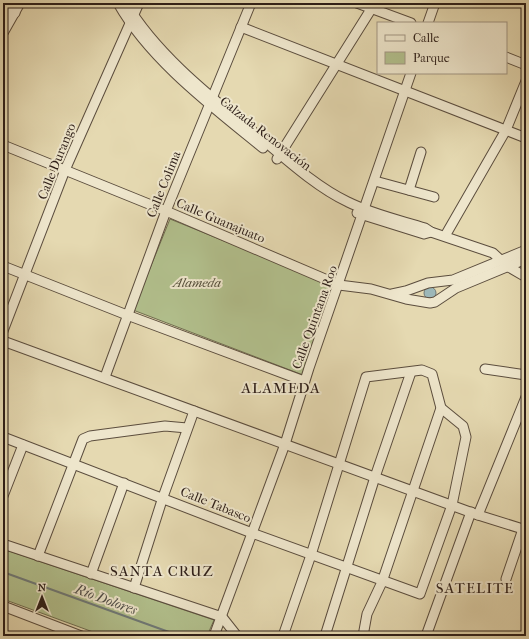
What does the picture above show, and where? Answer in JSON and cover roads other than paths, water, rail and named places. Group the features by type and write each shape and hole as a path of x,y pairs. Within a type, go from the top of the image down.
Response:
{"street":[{"path":"3,34 20,3"},
{"name":"Calzada Renovación","path":"118,3 171,68 329,198 424,234 431,232 493,253 504,263 526,278"},
{"name":"Calzada Renovación","path":"126,3 131,19"},
{"name":"Calle Durango","path":"3,331 65,170 139,3"},
{"name":"Calle Colima","path":"105,377 166,211 210,101 252,3"},
{"path":"357,3 373,6 410,22"},
{"path":"428,22 435,3"},
{"path":"279,157 373,6"},
{"path":"3,8 15,13"},
{"path":"241,27 526,138"},
{"path":"507,57 526,65"},
{"name":"Calle Quintana Roo","path":"215,632 222,617 285,444 304,381 339,285 411,74"},
{"path":"445,236 506,130 526,81"},
{"name":"Calle Guanajuato","path":"3,145 166,211 339,285 371,289 406,300 424,303"},
{"path":"409,190 421,152"},
{"path":"375,181 434,197"},
{"path":"422,285 419,291 419,297 424,303 430,304 526,250"},
{"path":"390,294 406,291 422,285 453,280 504,263 526,259"},
{"path":"3,266 127,315 304,381"},
{"path":"434,284 438,288 440,294 438,300"},
{"path":"3,341 524,530 506,579"},
{"path":"283,636 311,555 366,377 422,370 432,374 441,408 382,582 368,614 363,636"},
{"path":"485,370 526,375"},
{"path":"325,636 375,477 411,372"},
{"path":"426,636 474,513 526,397"},
{"path":"441,408 463,426 466,437 452,505"},
{"path":"134,588 163,497 194,411"},
{"path":"38,556 72,464 83,439 90,436 165,426 187,428"},
{"name":"Calle Tabasco","path":"3,437 382,582 420,594 452,505"},
{"path":"3,496 23,445"},
{"path":"91,574 124,483"},
{"path":"3,544 222,617 237,636"},
{"path":"3,606 82,636"}],"water":[{"path":"430,287 434,289 436,293 434,297 430,299 426,297 424,293 426,289"}],"waterway":[{"name":"Río Dolores","path":"3,572 180,636"}],"district":[{"name":"ALAMEDA","path":"281,388"},
{"name":"SANTA CRUZ","path":"162,571"},
{"name":"SATELITE","path":"475,588"}],"park label":[{"name":"Alameda","path":"197,282"}]}
